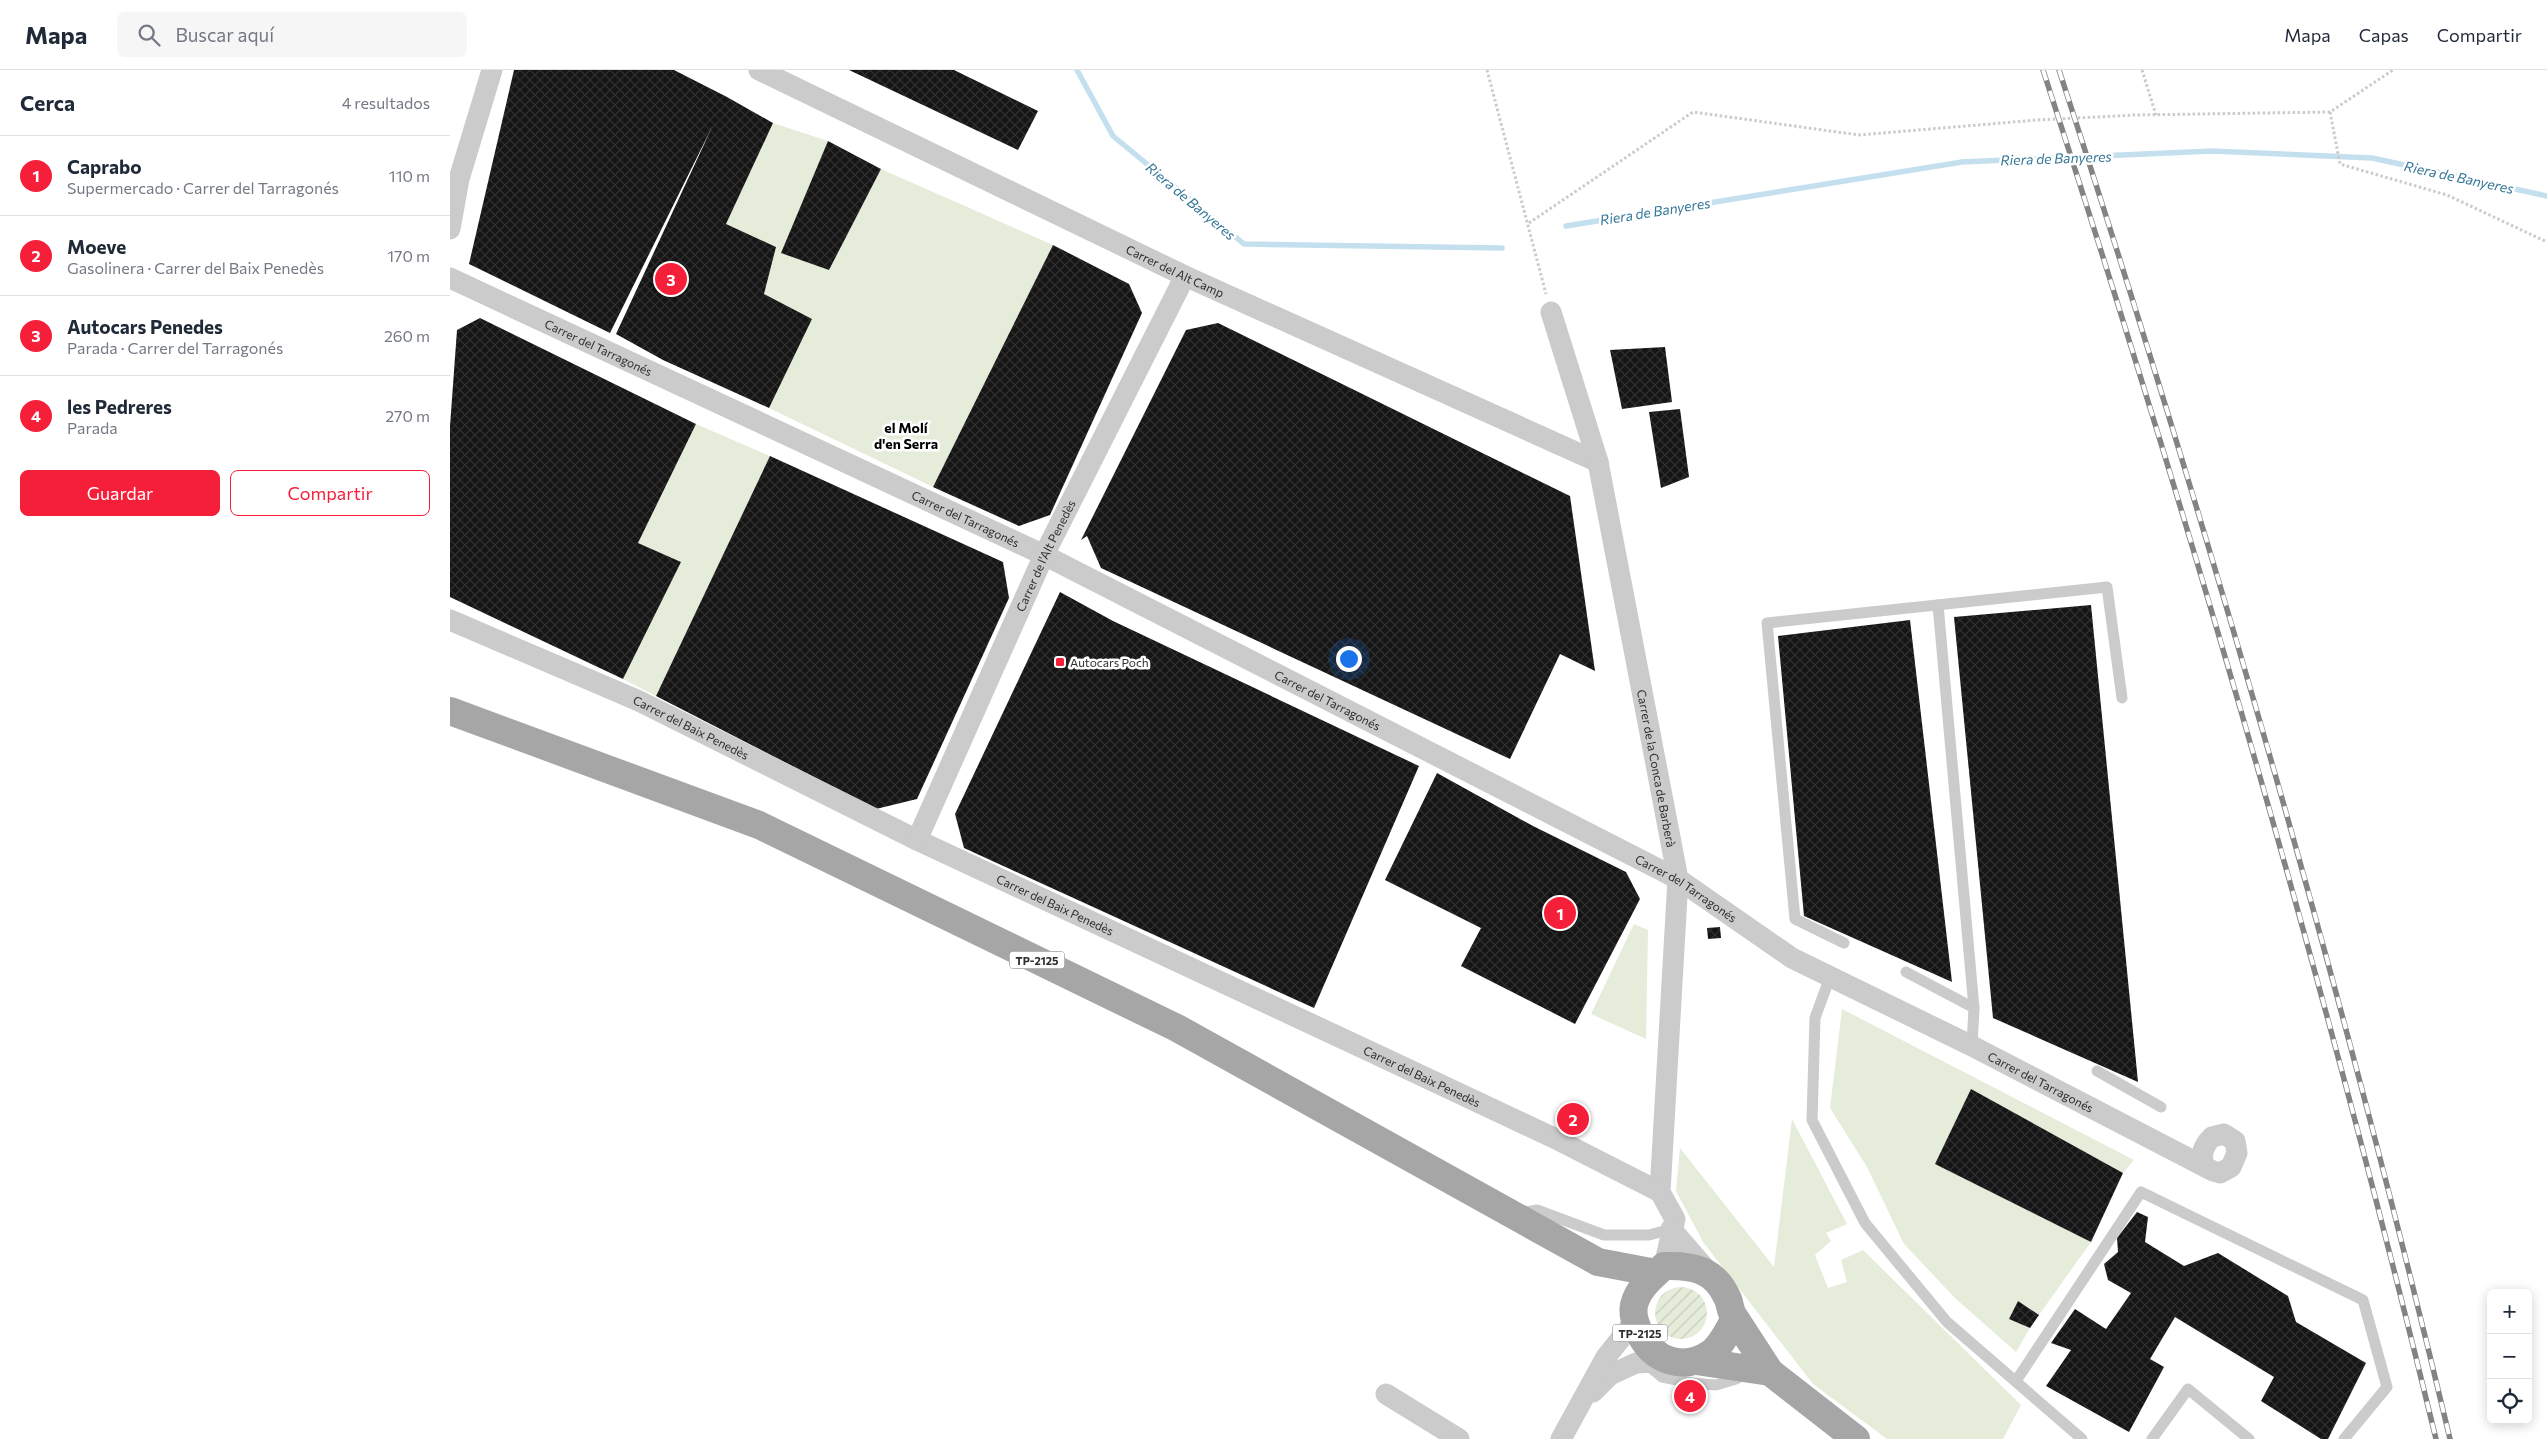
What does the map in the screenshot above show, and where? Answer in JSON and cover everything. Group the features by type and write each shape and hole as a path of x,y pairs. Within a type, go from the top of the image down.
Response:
{"main road":[{"name":"TP-2125","path":"450,711 759,825 1177,1028 1598,1262 1660,1269 1688,1265 1711,1275 1722,1286 1729,1302 1731,1313 1736,1318 1761,1371"},
{"name":"TP-2125","path":"1598,1262 1634,1314 1647,1348 1665,1360 1761,1371 1856,1439"},
{"path":"1634,1314 1642,1286 1660,1269"},
{"path":"1685,1361 1718,1347 1736,1318"}],"street":[{"path":"450,229 459,180 492,70"},
{"name":"Carrer del Alt Camp","path":"759,70 1185,276 1598,462"},
{"name":"Carrer de l'Alt Penedès","path":"917,840 1044,555 1185,276"},
{"name":"Carrer del Tarragonés","path":"450,278 1044,555 1678,879 1792,958 1972,1046 2193,1158"},
{"name":"Carrer de la Conca de Barberà","path":"1550,312 1598,462 1678,879 1660,1192"},
{"name":"Carrer del Baix Penedès","path":"450,620 639,701 917,840 1554,1138 1660,1192"},
{"path":"1660,1192 1675,1219 1660,1269"},
{"path":"1671,1229 1711,1275"},
{"path":"1561,1439 1606,1357 1634,1314"},
{"path":"1580,1404 1610,1375 1636,1363 1685,1361"},
{"path":"1386,1394 1459,1439"}],"lane":[{"path":"1844,942 1795,919 1767,623 2107,587 2122,698"},
{"path":"1938,605 1974,1008 1972,1046"},
{"path":"1906,972 1974,1008"},
{"path":"1830,977 1816,1018 1812,1120 1865,1223 1947,1322 2016,1381 2077,1437"},
{"path":"2097,1071 2161,1107"},
{"path":"2016,1381 2141,1192 2363,1300 2387,1387 2344,1439"},
{"path":"1512,1214 1537,1210 1604,1235 1649,1235 1671,1229"},
{"path":"1645,1363 1662,1377 1716,1385 1761,1371"},
{"path":"2152,1439 2188,1389 2249,1439"}],"path":[{"path":"1487,70 1529,223 1550,312"},
{"path":"2142,70 2156,114"},
{"path":"1529,223 1693,112 1858,135 2037,120 2156,114 2330,112 2393,70"},
{"path":"2330,112 2340,164 2447,196 2547,242"}],"green space":[{"path":"773,123 828,141 829,270 881,169 1053,245 933,487 769,408 764,294 776,247 726,224"},
{"path":"696,424 770,456 656,696 623,679 681,562 638,543"},
{"path":"1634,924 1648,930 1646,1039 1591,1014"},
{"path":"1842,1009 2134,1160 2123,1173 1971,1090 1935,1164 2091,1242 2039,1315 2018,1301 2009,1319 2030,1328 2016,1352 1955,1298 1904,1244 1867,1167 1830,1108"},
{"path":"1792,1119 1847,1224 1826,1233 1831,1241 1815,1255 1828,1288 1847,1282 1841,1260 1863,1250 2021,1405 2003,1439 1887,1439 1813,1384 1703,1242 1676,1191 1680,1148 1774,1267"},
{"path":"1676,1287 1686,1287 1695,1291 1703,1299 1707,1313 1703,1327 1695,1335 1686,1339 1676,1339 1667,1335 1659,1327 1655,1318 1655,1308 1659,1299 1667,1291"}],"building":[{"path":"514,70 674,70 773,123 726,224 776,247 764,294 812,319 769,408 663,360 616,334 713,125 610,333 469,264"},
{"path":"849,70 954,70 1038,111 1018,150"},
{"path":"828,141 881,169 829,270 781,253"},
{"path":"1053,245 1129,284 1142,313 1050,515 1019,526 933,487"},
{"path":"480,318 696,424 638,543 681,562 623,679 450,597 450,426 457,330"},
{"path":"1218,323 1570,496 1595,671 1560,654 1510,759 1101,568 1087,536 1081,540 1186,330"},
{"path":"1665,347 1672,402 1622,409 1610,350"},
{"path":"1680,409 1689,477 1661,488 1649,412"},
{"path":"770,456 1003,562 1009,598 917,799 876,809 656,696"},
{"path":"1060,592 1113,621 1419,766 1314,1008 964,848 955,814"},
{"path":"2091,605 2138,1082 1993,1018 1954,617"},
{"path":"1910,620 1952,982 1804,916 1778,636"},
{"path":"1437,773 1533,826 1626,872 1640,899 1575,1024 1461,966 1481,928 1385,880"},
{"path":"1720,927 1721,938 1708,939 1707,928"},
{"path":"1971,1089 2123,1173 2091,1242 1935,1164"},
{"path":"2137,1212 2148,1217 2145,1242 2184,1266 2218,1253 2288,1296 2296,1322 2366,1363 2328,1439 2321,1439 2261,1401 2274,1377 2175,1317 2150,1359 2164,1367 2129,1432 2046,1386 2071,1350 2051,1343 2075,1309 2106,1329 2131,1293 2108,1280 2104,1264 2118,1252 2117,1238"},
{"path":"2018,1301 2039,1315 2030,1328 2009,1319"}],"waterway":[{"name":"Riera de Banyeres","path":"1077,70 1113,136 1244,244 1502,248"},
{"name":"Riera de Banyeres","path":"1566,226 1962,162 2212,151 2372,158 2547,196"}],"railway":[{"path":"2043,70 2151,410 2253,751 2348,1094 2436,1439"},
{"path":"2059,70 2167,409 2268,750 2363,1094 2408,1266 2450,1439"}],"place":[{"name":"Autocars Penedes","path":"671,279"},
{"name":"Autocars Poch","path":"1060,662"},
{"name":"Caprabo","path":"1560,913"},
{"name":"Moeve","path":"1573,1119"},
{"name":"les Pedreres","path":"1690,1396"}],"district":[{"name":"el Molí d'en Serra","path":"906,436"}]}
